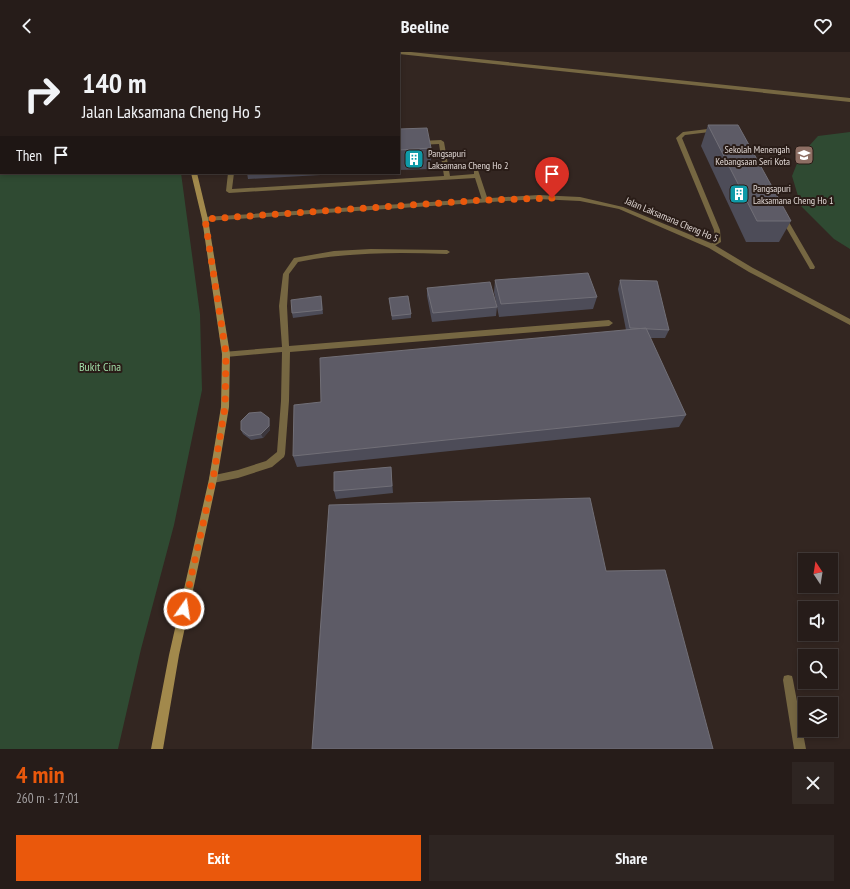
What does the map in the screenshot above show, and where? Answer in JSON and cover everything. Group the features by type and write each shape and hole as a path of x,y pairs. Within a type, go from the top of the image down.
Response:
{"street":[{"path":"400,52 850,100"},
{"path":"711,246 718,242 717,230 679,138 683,134 704,130 722,129"},
{"path":"400,144 440,142 448,177"},
{"path":"230,174 229,191 448,177 477,173 485,200"},
{"path":"157,749 174,655 213,479 225,407 226,354 205,219 194,174"},
{"name":"Jalan Laksamana Cheng Ho 5","path":"205,219 538,197 580,199 621,208 711,246 751,270 850,322"},
{"path":"780,212 812,267"},
{"path":"213,479 238,474 269,464 281,454 286,401 286,350 283,306 286,274 296,260 323,254 387,249 447,252"},
{"path":"226,354 609,323"},
{"path":"788,680 800,749"}],"green space":[{"path":"850,132 850,249 834,239 801,206 792,176 800,156 818,136"},
{"name":"Bukit Cina","path":"0,174 181,174 200,314 202,390 174,525 141,649 118,749 0,749"}],"building":[{"path":"708,125 738,125 791,221 757,221"},
{"path":"427,128 431,148 400,150 400,129"},
{"path":"588,273 597,297 501,304 495,280"},
{"path":"620,280 657,281 669,330 630,328"},
{"path":"490,282 497,307 433,313 427,288"},
{"path":"321,296 322,310 292,313 291,300"},
{"path":"408,296 411,314 392,316 389,298"},
{"path":"646,328 686,415 293,456 294,405 321,402 320,358"},
{"path":"261,412 269,418 269,426 261,434 249,436 241,430 241,421 249,413"},
{"path":"391,467 392,486 334,491 334,472"},
{"path":"590,498 606,571 665,570 713,749 312,749 329,505"}],"place":[{"name":"Sekolah Menengah Kebangsaan Seri Kota","path":"804,155"},
{"name":"Pangsapuri Laksamana Cheng Ho 2","path":"414,159"},
{"name":"Pangsapuri Laksamana Cheng Ho 1","path":"739,194"}],"route":[{"path":"184,609 213,479 225,407 226,354 205,219 485,200 538,197 552,198"}]}
